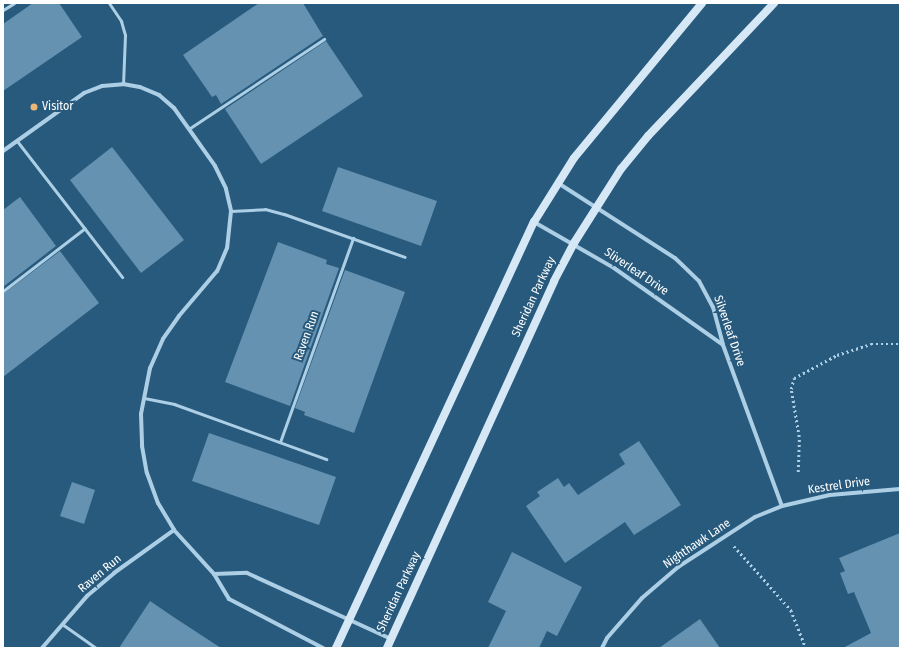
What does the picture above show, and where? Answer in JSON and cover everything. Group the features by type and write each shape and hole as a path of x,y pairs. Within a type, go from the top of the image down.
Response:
{"main road":[{"path":"336,648 534,222 574,158 618,102 702,3"},
{"name":"Sheridan Parkway","path":"387,648 554,281 574,243 596,207 648,136 774,3"}],"street":[{"path":"3,151 84,93 102,86 123,84 140,87 159,95 174,108 190,128 215,166 226,189 231,211 227,248 217,271 179,316 163,339 150,368 143,398 142,446 147,473 158,503 174,530 214,574 229,600 323,648"},
{"name":"Silverleaf Drive","path":"558,183 675,258 698,281 713,306 723,345 782,506"},
{"name":"Sliverleaf Drive","path":"534,222 574,243 676,310 723,345"},
{"name":"Kestrel Drive","path":"782,506 830,495 900,489"},
{"name":"Nighthawk Lane","path":"602,648 607,638 642,598 678,567 755,517 782,506"},
{"name":"Raven Run","path":"42,648 87,596 114,573 174,530"},
{"path":"214,574 248,573 391,640"}],"lane":[{"path":"3,10 14,3"},
{"path":"109,3 121,21 125,36 123,84"},
{"path":"190,128 324,39"},
{"path":"17,142 122,277"},
{"path":"231,211 265,209 353,238 404,257"},
{"path":"3,291 85,228"},
{"name":"Raven Run","path":"280,442 353,238"},
{"path":"143,398 174,404 326,459"},
{"path":"62,624 96,648"}],"path":[{"path":"798,472 799,437 790,390 794,378 837,355 871,344 900,344"},
{"path":"734,546 790,610 806,648"}],"building":[{"path":"33,3 59,3 82,37 3,91 3,24"},
{"path":"259,3 303,3 323,36 221,104 216,95 212,97 183,55"},
{"path":"326,41 363,96 261,164 225,109"},
{"path":"112,147 184,240 141,273 70,180"},
{"path":"338,167 437,201 421,246 322,211"},
{"path":"20,197 56,246 3,287 3,210"},
{"path":"278,242 327,260 326,264 339,268 290,406 225,382"},
{"path":"60,251 99,303 3,377 3,294"},
{"path":"345,270 405,292 354,433 304,415 305,412 295,408"},
{"path":"209,433 336,477 319,525 192,481"},
{"path":"639,441 681,505 634,535 625,522 565,563 526,506 540,496 537,492 558,478 564,487 569,483 578,495 625,464 619,454"},
{"path":"72,482 95,490 84,524 60,516"},
{"path":"900,533 900,648 843,648 871,633 854,592 848,594 840,573 845,571 839,558"},
{"path":"512,552 582,587 557,636 547,631 539,648 488,648 506,611 488,602"},
{"path":"150,601 175,618 221,648 119,648"},
{"path":"700,619 720,648 659,648"}],"place":[{"name":"Visitor","path":"34,107"}]}
